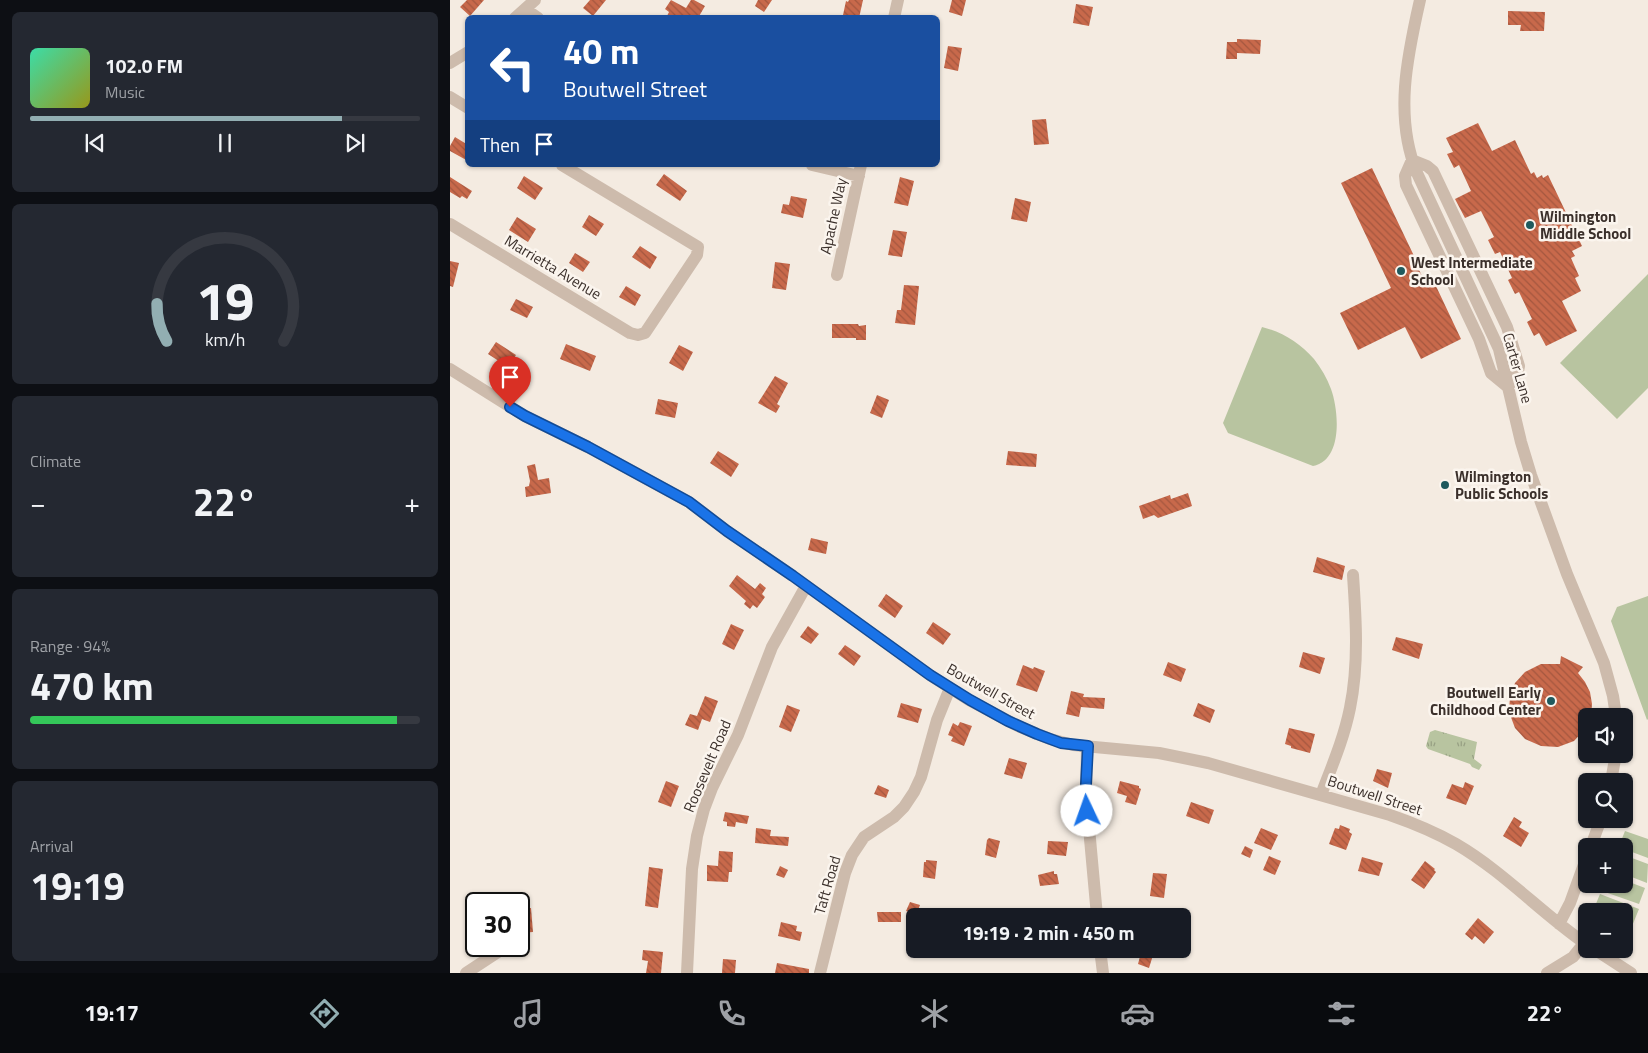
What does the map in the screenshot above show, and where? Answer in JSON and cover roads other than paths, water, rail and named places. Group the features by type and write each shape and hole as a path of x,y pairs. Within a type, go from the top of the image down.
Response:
{"street":[{"path":"520,14 535,0"},
{"path":"895,15 898,0"},
{"name":"Carter Lane","path":"1420,0 1409,55 1405,90 1405,130 1412,160 1492,334 1503,364 1521,442 1531,475 1567,574 1604,662 1612,688 1615,708"},
{"path":"450,63 465,54"},
{"path":"450,97 465,106"},
{"name":"Marrietta Avenue","path":"450,224 630,333 640,335 648,330 698,249 565,167"},
{"path":"828,167 860,171"},
{"name":"Apache Way","path":"837,275 860,171"},
{"name":"Boutwell Street","path":"450,369 525,416 597,452 689,502 930,675 998,716 1024,729 1061,743 1141,750 1180,756 1390,815 1449,840 1502,876 1578,938"},
{"path":"1321,795 1350,708 1356,623 1353,575"},
{"name":"Roosevelt Road","path":"687,973 692,868 697,836 704,810 712,788 738,735 772,647 806,586"},
{"name":"Taft Road","path":"820,973 845,873 852,855 864,837 894,816 904,807 914,792 921,777 937,720 950,688"},
{"path":"1088,746 1086,795 1096,908"},
{"path":"1559,924 1570,903 1578,881"},
{"path":"1547,973 1578,953"},
{"path":"466,973 490,957"},
{"path":"1101,958 1103,973"},
{"name":"Boutwell Street","path":"1608,958 1631,973"}],"place":[{"name":"Wilmington Middle School","path":"1530,225"},
{"name":"West Intermediate School","path":"1401,271"},
{"name":"Wilmington Public Schools","path":"1445,485"},
{"name":"Boutwell Early Childhood Center","path":"1551,701"}]}
